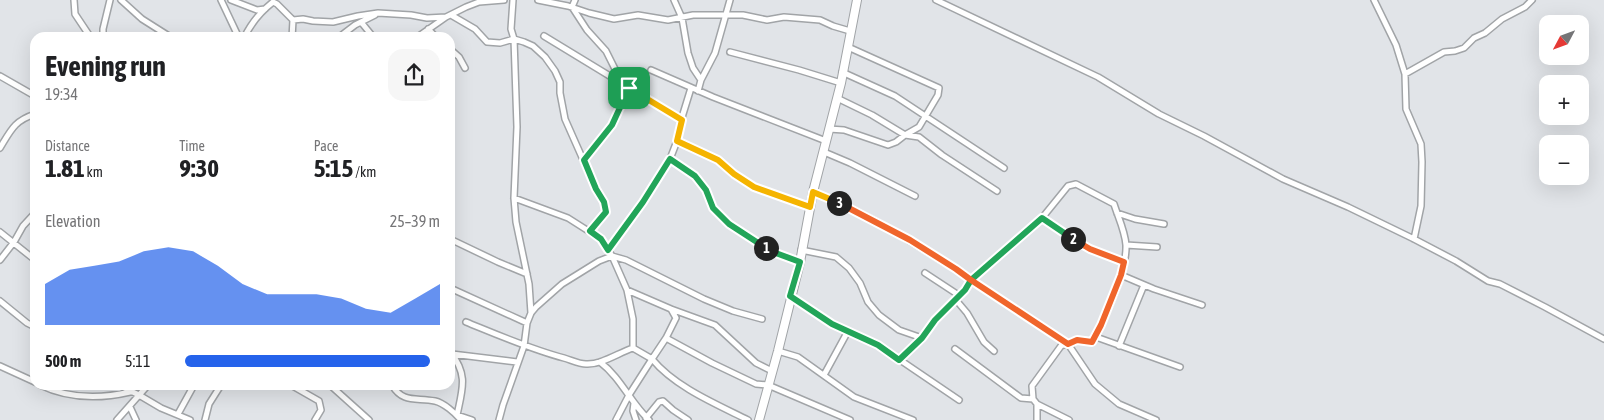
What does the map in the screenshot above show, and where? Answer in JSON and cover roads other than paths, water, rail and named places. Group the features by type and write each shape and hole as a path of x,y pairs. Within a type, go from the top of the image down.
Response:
{"street":[{"path":"74,0 75,14 87,32"},
{"path":"103,32 110,0"},
{"path":"120,0 142,19 163,32"},
{"path":"221,0 236,32"},
{"path":"231,0 258,10 265,9"},
{"path":"425,32 466,7 479,2 504,0"},
{"path":"513,0 511,29 514,39 517,106 514,198 516,222 529,284 531,313"},
{"path":"538,0 614,19 638,15 668,20 693,15 743,15 767,20 784,17 820,20 850,31"},
{"path":"572,7 575,0"},
{"path":"675,0 682,18 688,53 693,68 701,80"},
{"path":"698,91 701,80 715,53 730,0"},
{"path":"759,420 800,262 813,192 841,83 856,0"},
{"path":"936,0 1098,77 1158,114 1204,136 1283,179 1348,207 1414,239 1456,261 1488,281 1500,284 1604,339"},
{"path":"1374,0 1396,45 1405,74 1406,109 1421,144 1421,206 1414,239"},
{"path":"1405,74 1444,52 1464,48 1474,38 1485,33 1502,19 1525,7 1532,0"},
{"path":"247,32 273,1 293,20 292,32"},
{"path":"572,7 587,30 606,51 623,83"},
{"path":"345,32 378,13"},
{"path":"293,20 333,22 378,13 427,18 449,16 475,30 488,42 514,39 533,46 544,56 555,71 560,82 565,119 596,189 604,202 606,212 590,231"},
{"path":"361,22 369,32"},
{"path":"544,36 682,120"},
{"path":"828,128 844,130 888,145 919,127 938,95 939,88 848,47"},
{"path":"730,52 841,83"},
{"path":"455,53 465,68"},
{"path":"651,70 698,91 826,141"},
{"path":"842,72 895,96 1004,168"},
{"path":"0,76 30,92"},
{"path":"584,160 612,125 629,88"},
{"path":"608,250 643,202 670,159 677,141 691,88"},
{"path":"837,98 872,115 905,135 919,138 997,191"},
{"path":"0,148 14,126 21,119 30,116"},
{"path":"677,141 718,160 734,174 754,187 810,207"},
{"path":"824,152 915,196"},
{"path":"670,159 695,176 706,190 713,208 729,224 773,252 800,262"},
{"path":"899,360 922,338 935,320 965,290 971,280 1042,218 1068,186 1076,184 1114,204 1122,225 1126,245 1124,262 1121,275 1096,337 1092,342 1077,340 1061,346 1032,386 1037,420"},
{"path":"813,192 849,208 910,240 956,269 1068,344 1095,384 1119,404 1156,420"},
{"path":"514,198 568,218 601,239 612,256 627,290 632,318 633,348"},
{"path":"1117,212 1135,219 1164,224"},
{"path":"0,260 30,218"},
{"path":"1042,218 1090,249 1124,262"},
{"path":"0,232 30,256"},
{"path":"455,241 527,274"},
{"path":"1126,245 1157,248"},
{"path":"802,250 836,257 849,268 860,283 868,302 879,315 899,330 922,338"},
{"path":"499,420 502,405 524,346 527,323 531,313 536,306 562,284 593,264 612,256 626,260 704,299 762,319"},
{"path":"925,273 958,298 984,342 994,351"},
{"path":"1121,275 1144,285 1202,304"},
{"path":"1119,346 1144,285"},
{"path":"455,290 527,323"},
{"path":"627,290 715,325 756,363 772,371"},
{"path":"790,296 832,324 878,345 959,400"},
{"path":"0,301 30,324"},
{"path":"616,420 666,338 676,318 672,309"},
{"path":"466,322 524,346 585,364 600,362 633,348 696,393 748,420"},
{"path":"824,375 848,331"},
{"path":"1096,337 1180,367"},
{"path":"666,338 756,384 768,385 850,420"},
{"path":"955,349 1021,398 1035,402 1069,420"},
{"path":"778,351 798,357 854,397 913,420"},
{"path":"455,353 517,362"},
{"path":"455,357 458,361 464,384 456,415"},
{"path":"600,362 617,378 647,419 659,402 663,402 688,420"},
{"path":"0,366 30,380"},
{"path":"54,390 76,396 108,397 130,392"},
{"path":"127,390 161,408 190,420"},
{"path":"117,420 144,390"},
{"path":"178,414 191,390"},
{"path":"205,420 209,404 218,390"},
{"path":"300,390 319,401 321,410 315,420"},
{"path":"336,390 369,420"},
{"path":"395,390 398,394 410,399 437,401 461,420"},
{"path":"634,403 636,420"},
{"path":"130,406 136,420"},
{"path":"456,415 472,420"}]}
